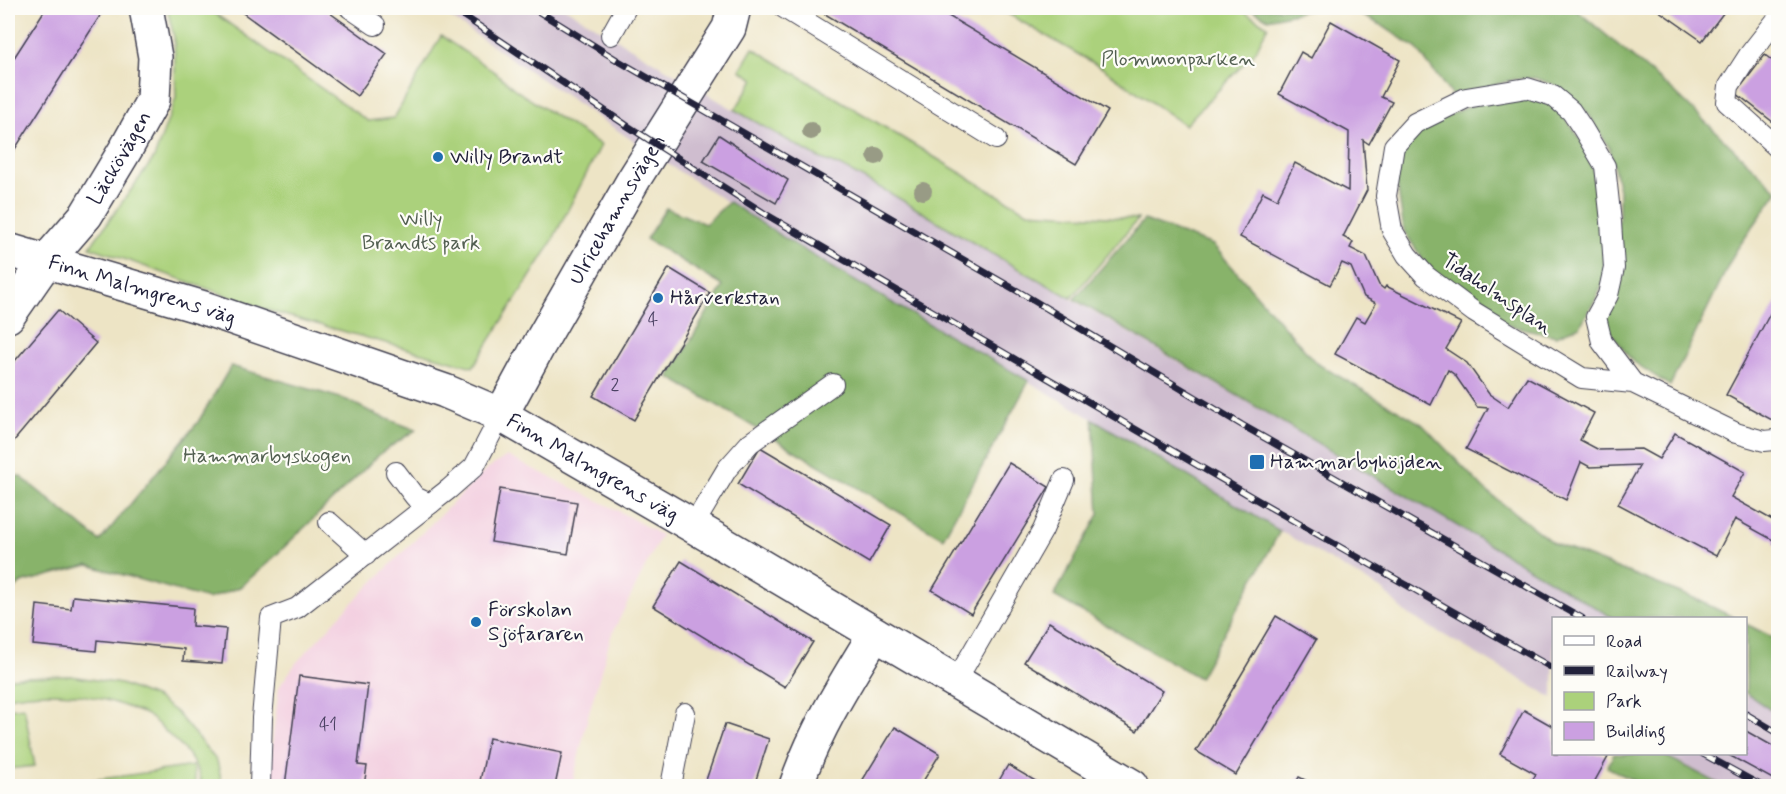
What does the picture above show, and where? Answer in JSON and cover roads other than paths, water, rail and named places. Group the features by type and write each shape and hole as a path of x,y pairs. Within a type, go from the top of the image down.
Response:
{"street":[{"name":"Läckövägen","path":"8,316 47,261 86,215 153,100 155,57 146,8"},
{"name":"Ulricehamnsvägen","path":"501,415 634,179 729,28 734,8"},
{"name":"Finn Malmgrens väg","path":"8,250 226,316 445,391 501,415 1132,786"},
{"path":"796,786 802,768 838,694 876,634"}],"lane":[{"path":"350,8 375,25"},
{"path":"611,35 626,8"},
{"path":"783,8 996,139"},
{"path":"1779,18 1749,55 1729,86 1727,102 1779,148"},
{"name":"Tidaholmsplan","path":"1634,383 1602,342 1596,317 1608,295 1614,268 1605,166 1570,111 1553,96 1527,88 1466,98 1415,123 1394,146 1386,196 1392,230 1407,255 1426,276 1474,312 1582,378 1634,383 1736,433 1764,441 1775,440"},
{"path":"693,526 727,469 750,443 833,384"},
{"path":"260,786 262,718 271,618 297,608 474,467 501,415"},
{"path":"396,472 415,497 429,504"},
{"path":"956,681 1043,530 1064,480"},
{"path":"329,522 366,555"},
{"path":"671,786 686,713"}],"railway":[{"path":"452,8 626,125 767,215 1259,501 1552,668"},
{"path":"533,8 617,60 1021,293 1242,425 1580,617"},
{"path":"1747,715 1778,733"},
{"path":"1705,755 1762,786"}],"place":[{"name":"Willy Brandt","path":"438,157"},
{"name":"Hårverkstan","path":"658,298"},
{"name":"Hammarbyhöjden","path":"1257,462"},
{"name":"Förskolan Sjöfararen","path":"476,622"}],"park label":[{"name":"Plommonparken","path":"1178,59"},
{"name":"Willy Brandts park","path":"421,231"},
{"name":"Hammarbyskogen","path":"267,456"}]}
